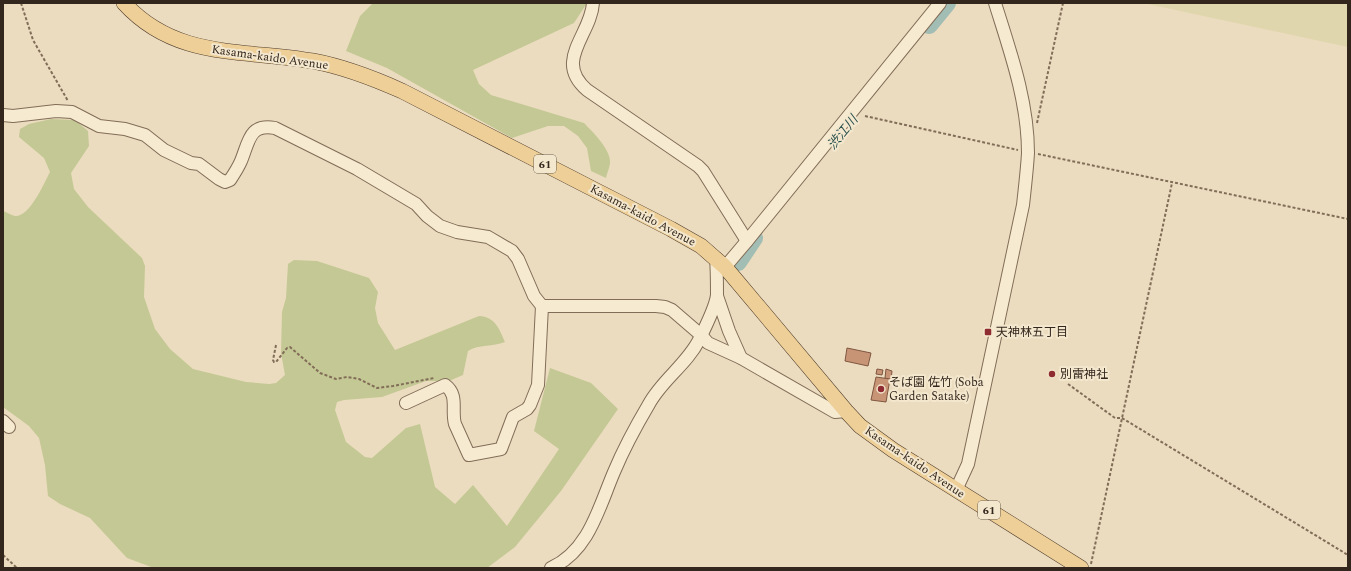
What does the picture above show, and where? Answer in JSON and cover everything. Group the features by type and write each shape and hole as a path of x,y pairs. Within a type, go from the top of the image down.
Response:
{"main road":[{"name":"Kasama-kaido Avenue","path":"124,3 147,24 170,38 182,42 212,50 312,61 340,67 372,78 402,91 671,229 701,246 721,262 860,426 874,437 956,490 1081,568"}],"street":[{"path":"593,3 591,13 573,56 574,72 579,83 698,166 712,184 747,241"},
{"path":"551,568 569,558 585,537 598,512 617,465 650,402 660,388 688,358 702,335 717,296 721,262 747,241 940,3"},
{"path":"956,490 968,464 1023,204 1028,152 1019,86 995,3"},
{"path":"3,115 13,116 56,111 72,112 99,126 125,129 146,136 164,150 190,162 199,164 225,182 230,180 241,161 250,136 261,128 275,128 357,169 416,204 427,216 440,226 457,232 488,238 512,251 518,259 534,296 542,306 538,386 530,405 513,417 501,449 469,455 454,419 455,402 453,395 445,386 406,403"},
{"path":"717,296 729,331 741,358"},
{"path":"542,306 665,307 672,310 702,335 708,343 741,358 835,412 846,411"},
{"path":"3,421 8,427 3,426"}],"path":[{"path":"21,3 33,40 68,102"},
{"path":"1026,129 1036,126 1038,120 1063,3"},
{"path":"865,116 1172,183 1348,219"},
{"path":"1089,568 1093,561 1172,183"},
{"path":"276,345 273,360 274,362 276,362 287,348 290,347 320,373 336,379 347,377 359,379 377,388 437,378 445,386"},
{"path":"1068,384 1115,418 1122,418 1126,420 1348,555"},
{"path":"3,555 17,568"}],"shaded area":[{"path":"1143,3 1348,3 1348,47"}],"green space":[{"path":"373,3 587,3 574,23 473,70 479,84 491,95 584,123 604,146 609,157 610,166 606,178 591,171 587,148 578,136 564,126 548,126 512,138 387,68 346,51 360,16"},
{"path":"51,119 75,120 88,131 89,146 71,173 74,189 88,207 142,258 145,266 144,297 155,329 170,349 193,369 246,382 269,384 276,383 285,375 281,353 282,312 286,298 288,264 294,260 317,261 369,278 378,292 375,308 378,323 395,350 479,316 493,321 505,342 496,345 477,347 468,351 463,375 449,381 426,381 382,397 344,400 337,402 335,410 346,442 365,457 372,458 406,428 420,424 435,487 455,504 473,485 507,526 559,449 534,431 550,368 591,383 618,409 561,491 515,547 487,568 154,568 127,558 90,518 60,504 48,496 45,465 39,438 29,426 3,407 3,211 15,216 21,215 31,205 44,184 50,172 44,158 19,137 20,129 29,124"}],"building":[{"path":"847,348 871,353 868,366 845,361"},
{"path":"877,369 883,370 882,375 876,374"},
{"path":"886,369 892,371 891,380 885,378"},
{"name":"そば園 佐竹 (Soba Garden Satake)","path":"876,377 890,379 886,402 871,400"}],"waterway":[{"name":"渋江川","path":"929,25 947,3"},
{"name":"渋江川","path":"738,262 754,238"}],"place":[{"name":"天神林五丁目","path":"988,332"},
{"name":"別雷神社","path":"1052,374"},
{"name":"そば園 佐竹 (Soba Garden Satake)","path":"881,389"}]}
